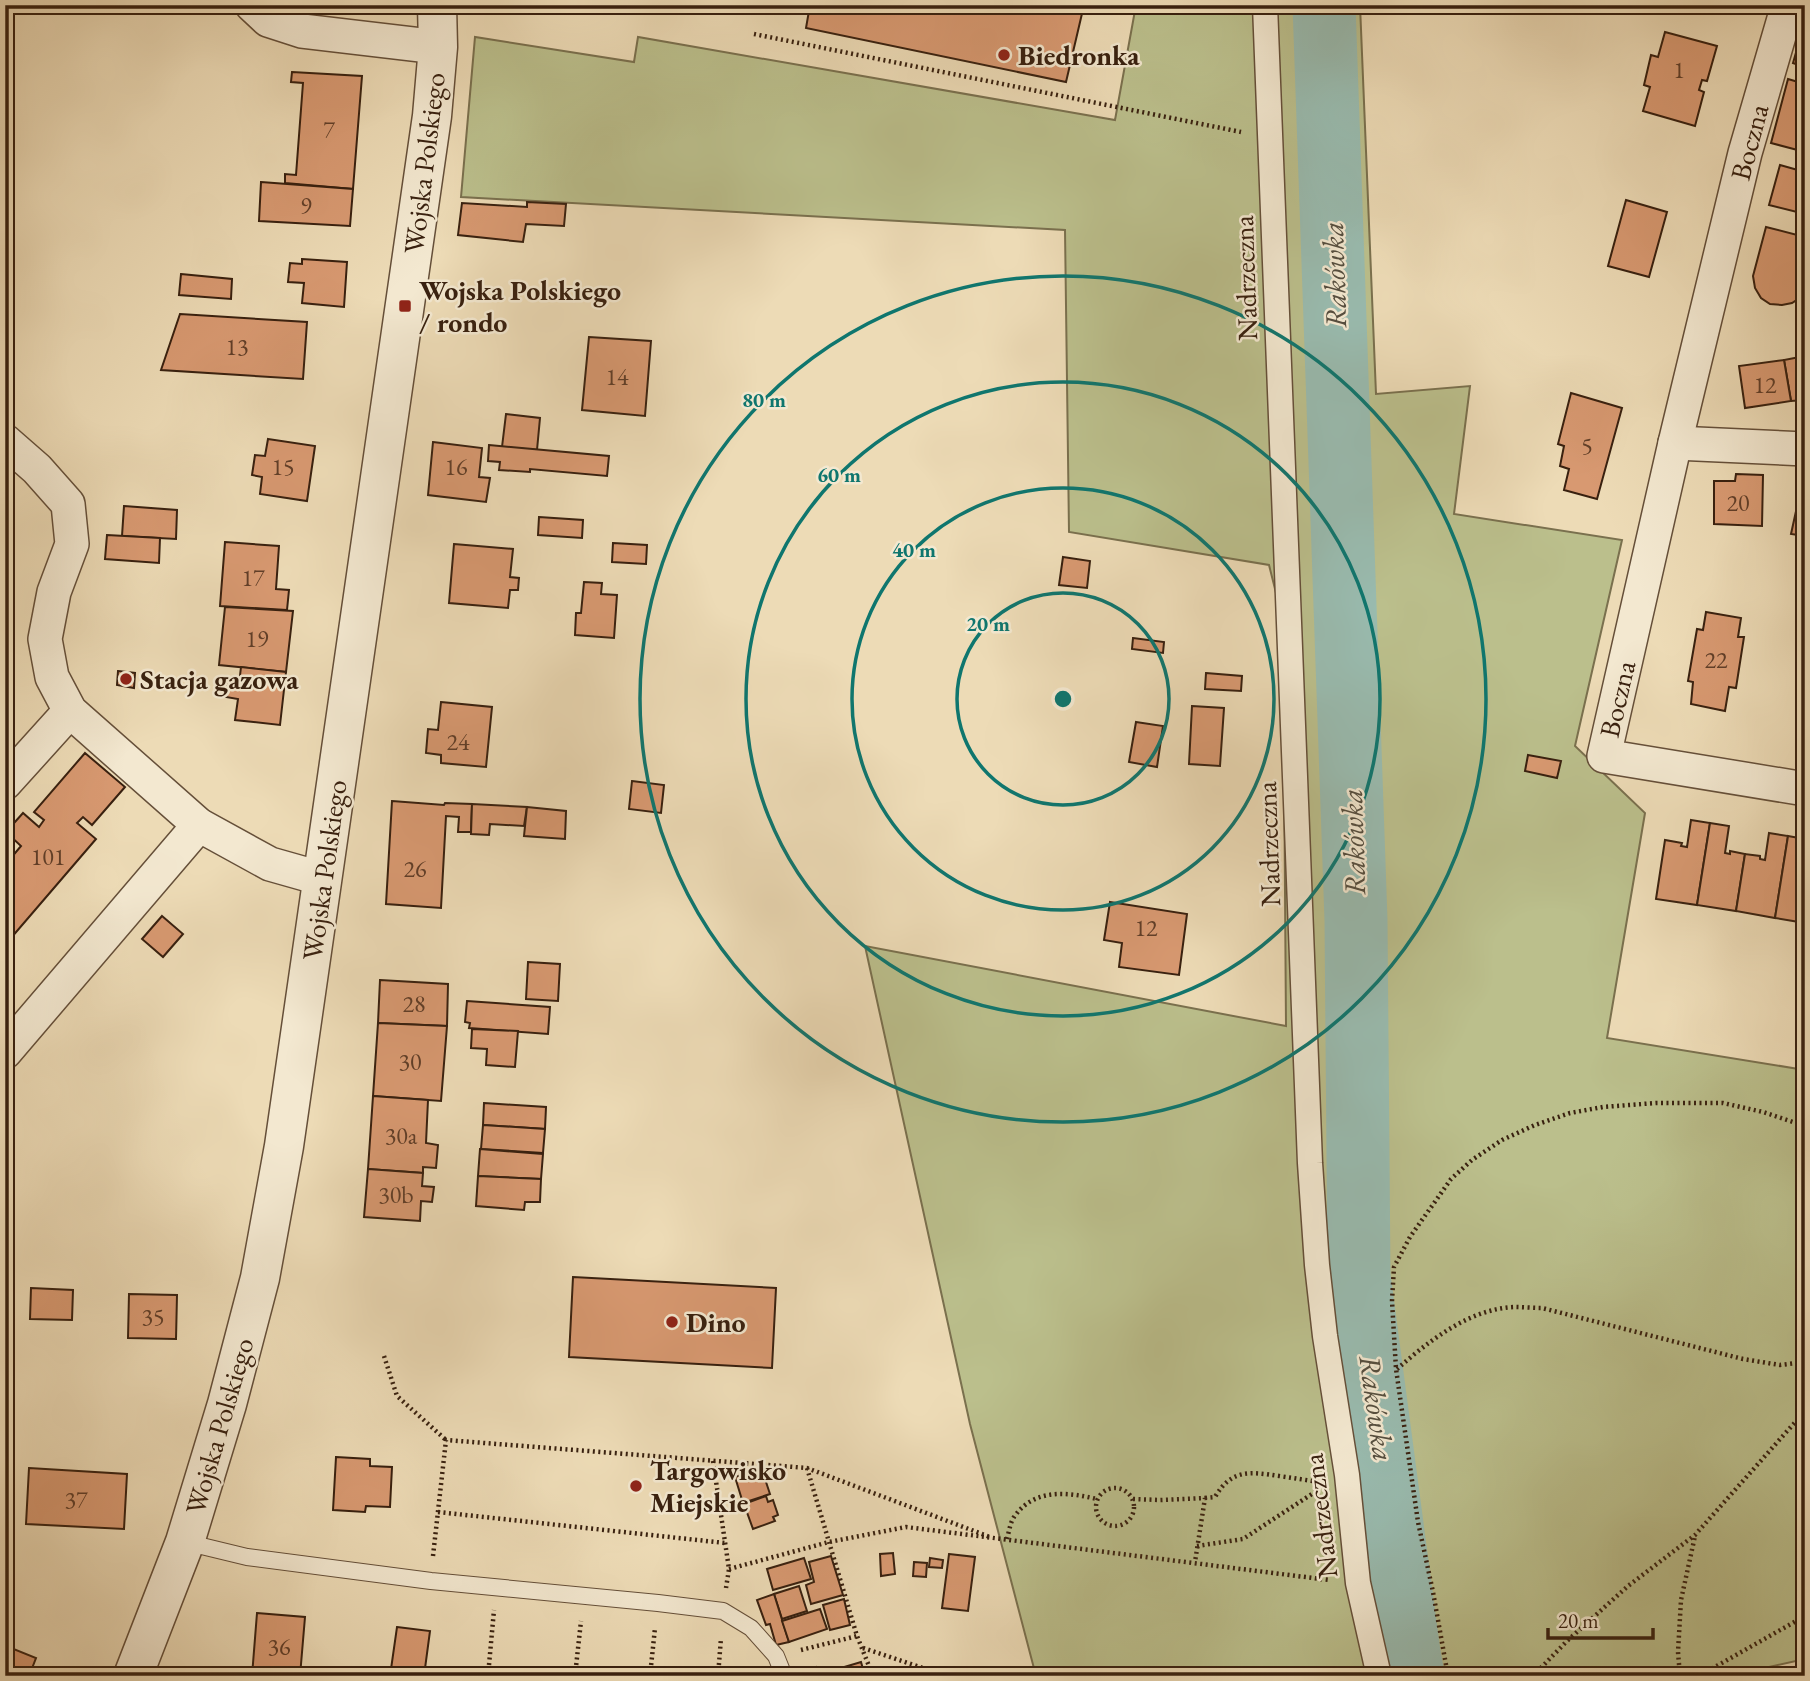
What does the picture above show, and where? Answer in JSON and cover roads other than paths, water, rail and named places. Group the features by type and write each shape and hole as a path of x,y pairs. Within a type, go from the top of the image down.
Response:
{"street":[{"path":"251,5 268,20 302,32 438,47"},
{"name":"Wojska Polskiego","path":"133,1676 185,1542 227,1404 260,1278 285,1146 432,116 438,47 437,5"},
{"name":"Wojska Polskiego","path":"438,47 448,5"},
{"name":"Nadrzeczna","path":"1265,5 1310,1163 1325,1336 1347,1475 1358,1583 1378,1676"},
{"name":"Boczna","path":"1788,5 1745,153 1675,443 1604,756 1805,789"},
{"path":"5,442 37,469 68,504 72,544 54,592 45,639 52,677 70,711 199,825 270,864 323,879"},
{"path":"1675,443 1805,449"},
{"path":"5,783 70,711"},
{"path":"5,1052 199,825"}],"lane":[{"path":"185,1542 247,1557 430,1581 723,1611 751,1628 776,1656 784,1676"}],"waterway":[{"name":"Rakówka","path":"1324,5 1356,920 1359,1276 1413,1676"}],"place":[{"name":"Biedronka","path":"1004,55"},
{"name":"Wojska Polskiego / rondo","path":"405,306"},
{"name":"Stacja gazowa","path":"126,679"},
{"name":"Dino","path":"672,1322"},
{"name":"Targowisko Miejskie","path":"636,1486"}]}
